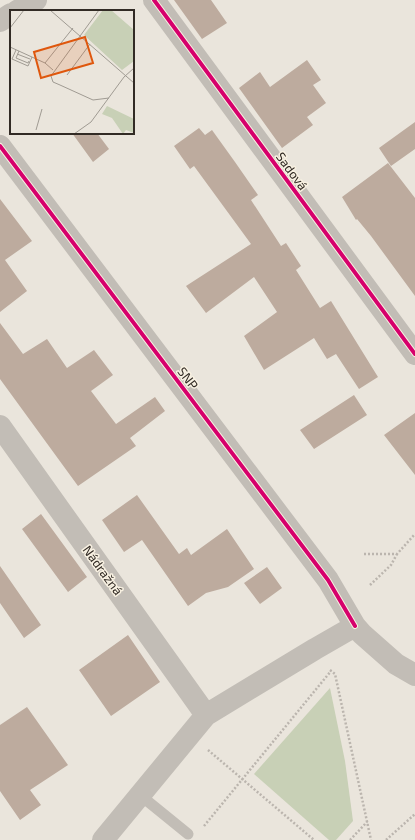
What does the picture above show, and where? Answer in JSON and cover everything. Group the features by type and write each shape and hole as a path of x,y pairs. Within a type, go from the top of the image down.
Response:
{"street":[{"path":"19,10 36,0"},
{"name":"Sadová","path":"154,0 415,354"},
{"path":"0,21 10,15"},
{"name":"SNP","path":"0,146 328,580 355,626 396,664 415,676"},
{"name":"Nádražná","path":"0,426 206,715"},
{"path":"103,840 206,715 314,649 355,626"}],"lane":[{"path":"140,795 188,834"}],"path":[{"path":"370,585 391,565 397,554 415,534"},
{"path":"364,554 397,554"},
{"path":"326,668 335,674 371,840"},
{"path":"202,828 331,671"},
{"path":"207,749 314,840"},
{"path":"386,840 415,814"},
{"path":"350,840 367,822"}],"green space":[{"path":"330,688 345,761 353,821 336,840 329,840 254,774"}],"building":[{"path":"174,0 211,0 227,23 202,39"},
{"path":"307,60 321,80 313,85 326,103 307,117 313,125 282,148 239,88 260,72 270,87"},
{"path":"415,122 415,149 391,166 379,148"},
{"path":"199,128 205,135 212,130 258,195 251,200 281,246 286,243 301,266 296,270 320,308 331,301 378,377 359,389 336,354 327,359 314,338 264,370 244,336 277,312 254,277 206,313 186,286 251,244 194,166 190,169 174,146"},
{"path":"73,134 98,134 109,149 93,162"},
{"path":"388,163 415,198 415,296 371,236 357,219 356,220 342,197"},
{"path":"0,199 32,241 5,260 27,291 0,312"},
{"path":"0,323 23,354 47,339 67,368 94,350 113,375 91,391 116,424 155,397 165,411 130,438 136,446 78,486 0,379"},
{"path":"354,395 367,415 314,449 300,430"},
{"path":"415,413 415,475 384,435"},
{"path":"137,495 179,554 187,548 191,555 227,529 254,569 228,587 206,593 188,606 142,540 124,552 102,520"},
{"path":"41,514 87,577 68,592 22,529"},
{"path":"0,566 41,625 24,638 0,603"},
{"path":"267,567 282,588 260,604 244,583"},
{"path":"128,635 160,682 111,716 79,670"},
{"path":"27,707 68,765 30,790 41,805 20,820 0,791 0,725"}],"cycle path":[{"path":"154,0 415,354"},
{"path":"0,146 328,580 355,626"}]}
